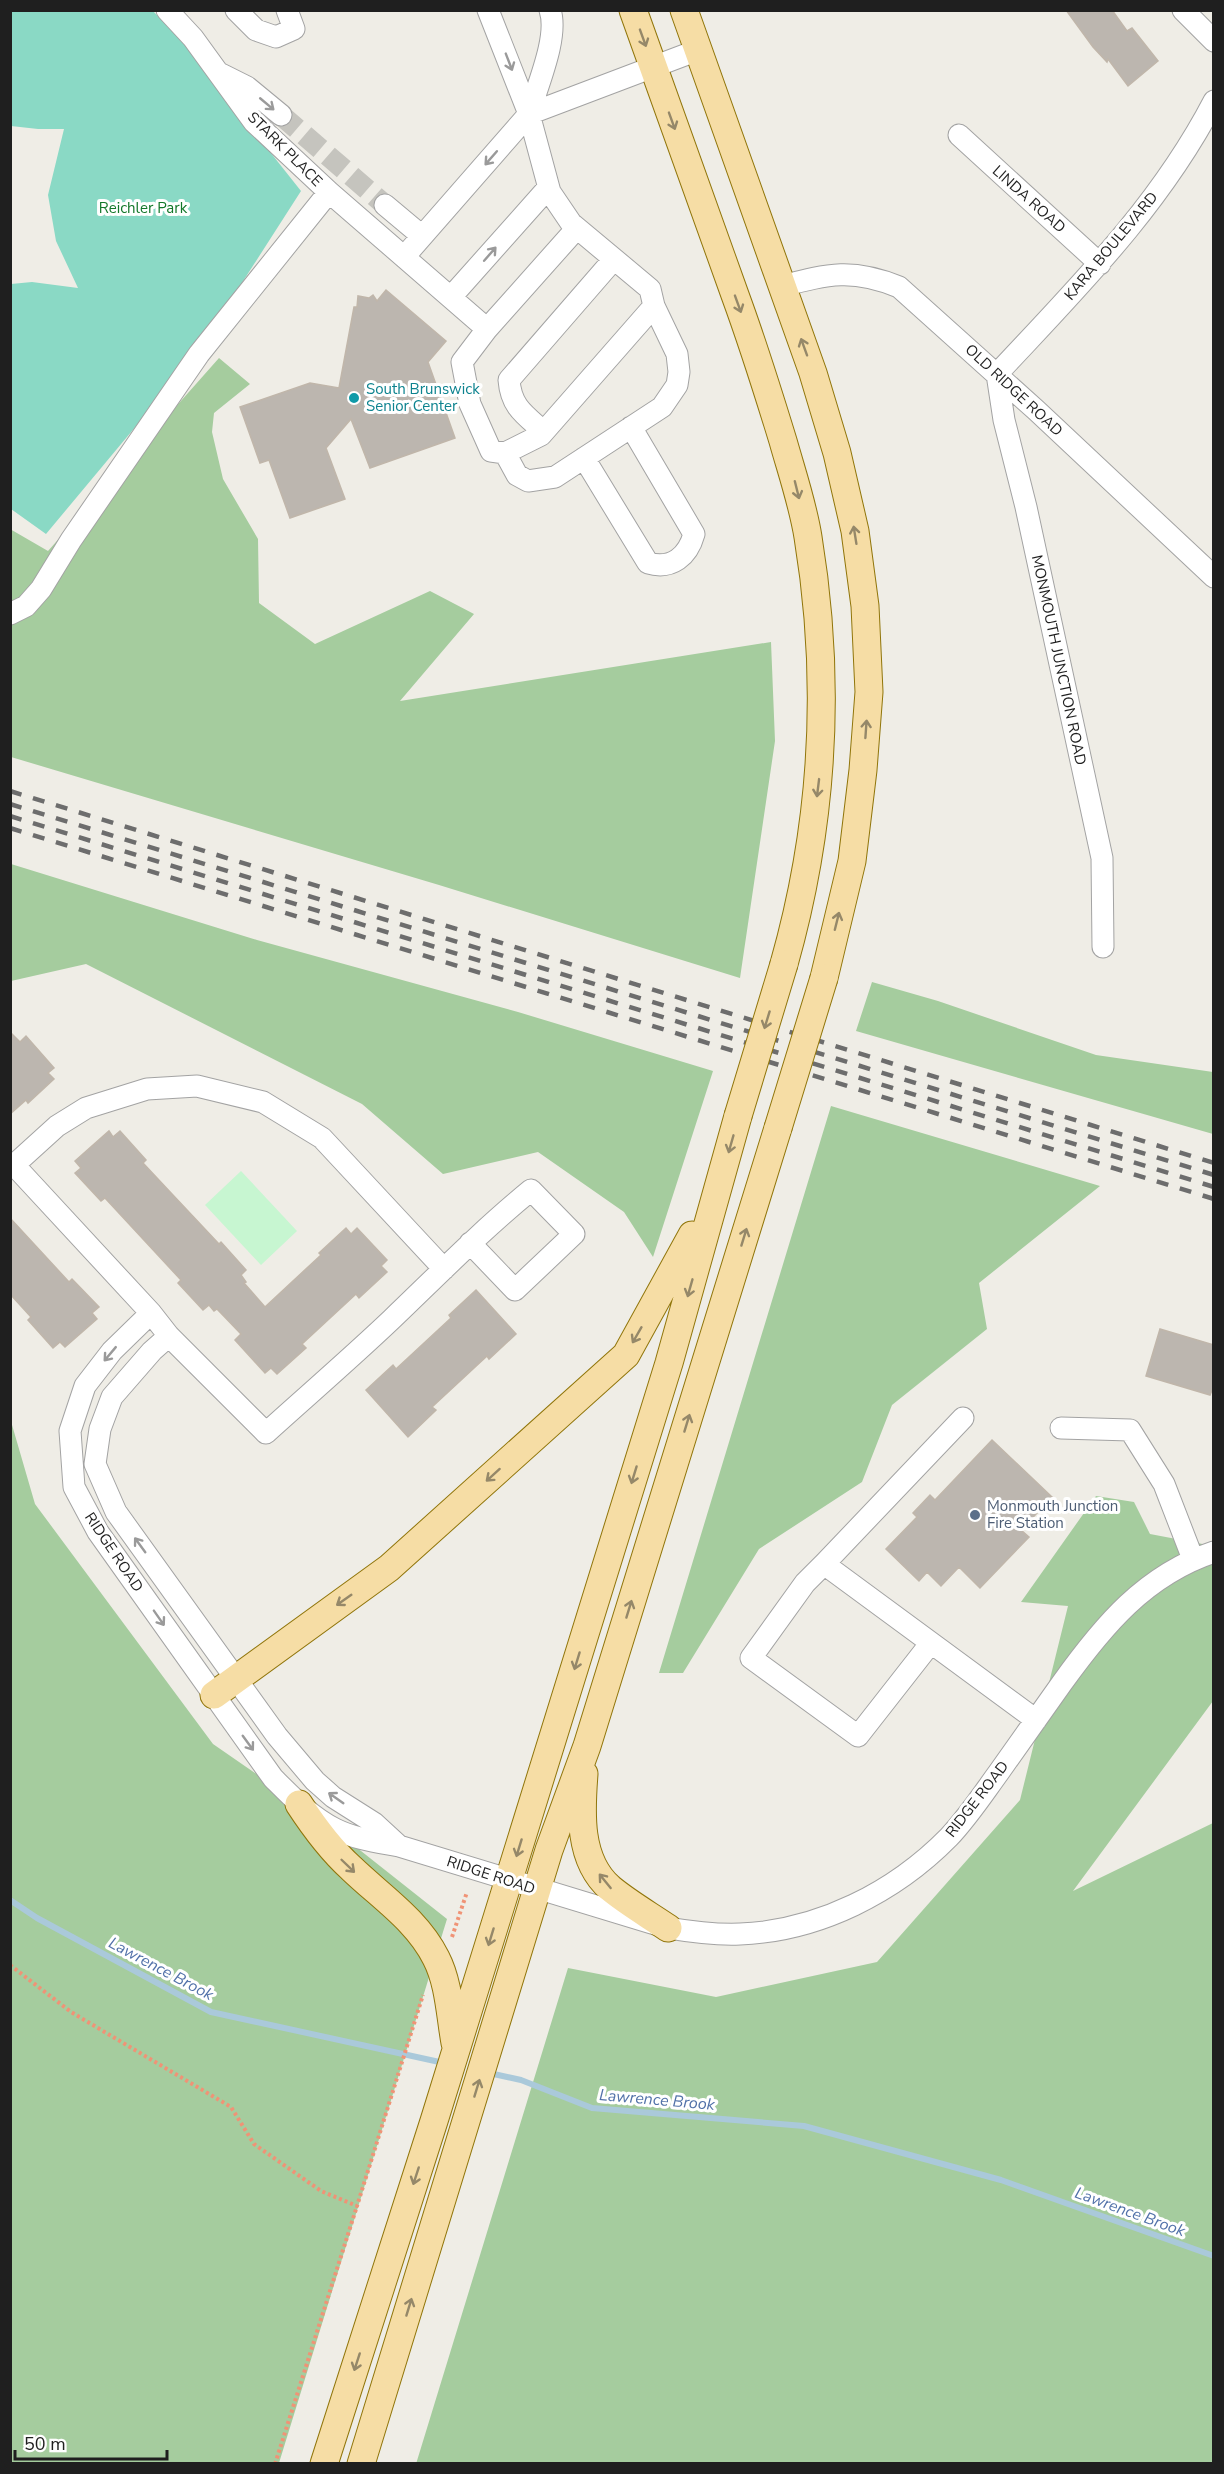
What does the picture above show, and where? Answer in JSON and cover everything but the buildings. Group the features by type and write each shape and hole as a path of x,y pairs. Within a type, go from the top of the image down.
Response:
{"main road":[{"path":"324,2463 434,2121 669,1364 738,1116 799,912 810,856 820,772 822,684 808,535 791,468 758,358 633,10"},
{"path":"361,2463 549,1850 587,1746 824,978 852,861 864,770 869,692 865,606 855,531 837,453 813,373 684,10"},
{"path":"214,1695 389,1568 626,1355 680,1260 723,1171"},
{"path":"587,1746 583,1833 590,1860 609,1887 668,1928"},
{"path":"299,1804 321,1838 350,1868 396,1907 431,1949 446,1984 456,2050"}],"street":[{"name":"STARK PLACE","path":"10,614 26,606 41,589 71,540 199,354 329,192 254,122 193,38 167,10"},
{"path":"236,10 256,30 276,37 294,29 287,10"},
{"path":"489,10 529,114 548,188 571,223 650,289 654,306 677,354 677,385 662,407 555,477 528,481 518,475 506,453"},
{"path":"404,256 529,114 552,37 554,21 550,10"},
{"path":"1183,10 1214,41"},
{"path":"529,114 698,50"},
{"path":"218,72 248,87 281,115"},
{"name":"KARA BOULEVARD","path":"997,374 1100,264 1148,207 1212,106"},
{"name":"LINDA ROAD","path":"959,135 1100,264"},
{"path":"452,297 548,188"},
{"path":"329,192 487,329"},
{"path":"384,205 422,236"},
{"path":"577,228 487,329 462,362 470,404 490,451 506,453 543,431 654,306"},
{"path":"543,431 518,408 510,395 509,380 614,259"},
{"name":"OLD RIDGE ROAD","path":"782,286 818,277 844,274 873,277 899,287 997,374 1214,577"},
{"name":"MONMOUTH JUNCTION ROAD","path":"997,374 1004,420 1026,507 1102,858 1103,947"},
{"path":"584,458 648,563 665,565 685,556 694,534 631,427"},
{"path":"444,1269 322,1138 263,1102 197,1086 147,1089 86,1108 57,1126 14,1165 151,1313 169,1336 266,1433 444,1269 470,1243 531,1190 574,1234 515,1290 470,1243"},
{"name":"RIDGE ROAD","path":"151,1313 112,1351 85,1386 70,1431 74,1487 98,1532 273,1778 299,1804 335,1829 364,1839 399,1846 537,1890 668,1928 709,1934 769,1931 797,1925 861,1902 892,1885 950,1836 971,1811 1085,1651 1108,1625 1143,1589 1193,1559 1214,1552"},
{"name":"RIDGE ROAD","path":"169,1336 152,1351 112,1397 99,1429 95,1464 116,1512 277,1736 315,1781 333,1797 374,1823 399,1846"},
{"path":"930,1644 858,1736 751,1658 806,1583 963,1418"},
{"path":"1061,1428 1130,1430 1164,1484 1193,1559"},
{"path":"824,1564 1036,1720"}],"path":[{"path":"446,1944 450,1940 467,1892"},
{"path":"10,1965 71,2012 231,2107 254,2144 321,2191 357,2206"},
{"path":"275,2463 416,2022"}],"green space":[{"name":"Reichler Park","path":"11,11 153,11 181,40 301,191 197,353 46,534 11,509 11,284 32,282 78,288 56,241 48,195 64,129 11,126"},
{"path":"219,358 250,384 214,413 212,432 223,479 258,539 259,603 315,644 430,591 474,614 400,701 771,642 775,741 740,978 11,757 10,529 48,551"},
{"path":"11,864 257,940 518,1012 713,1071 653,1257 624,1212 538,1152 443,1174 362,1104 86,964 11,981"},
{"path":"872,982 938,1001 1096,1055 1213,1072 1213,1134 856,1031"},
{"path":"831,1106 1100,1186 979,1283 987,1329 892,1405 862,1482 759,1549 683,1673 659,1673"},
{"path":"241,1171 297,1231 261,1265 205,1205"},
{"path":"10,1418 35,1504 213,1744 313,1813 447,1919 279,2463 11,2463"},
{"path":"1096,1496 1134,1502 1150,1534 1213,1546 1213,1701 1073,1891 1213,1823 1213,2463 416,2464 568,1968 716,1997 877,1962 1020,1800 1068,1606 1021,1602"}],"waterway":[{"name":"Lawrence Brook","path":"10,1900 37,1918 211,2012 444,2063"},
{"name":"Lawrence Brook","path":"489,2073 521,2080 592,2108 804,2126 1001,2180 1214,2256"}],"tunnel":[{"path":"281,115 385,205"}],"railway":[{"path":"10,791 1214,1163"},
{"path":"10,804 1214,1175"},
{"path":"10,816 1214,1187"},
{"path":"10,828 1214,1199"}],"place":[{"name":"South Brunswick Senior Center","path":"354,398"},
{"name":"Monmouth Junction Fire Station","path":"975,1515"}]}
